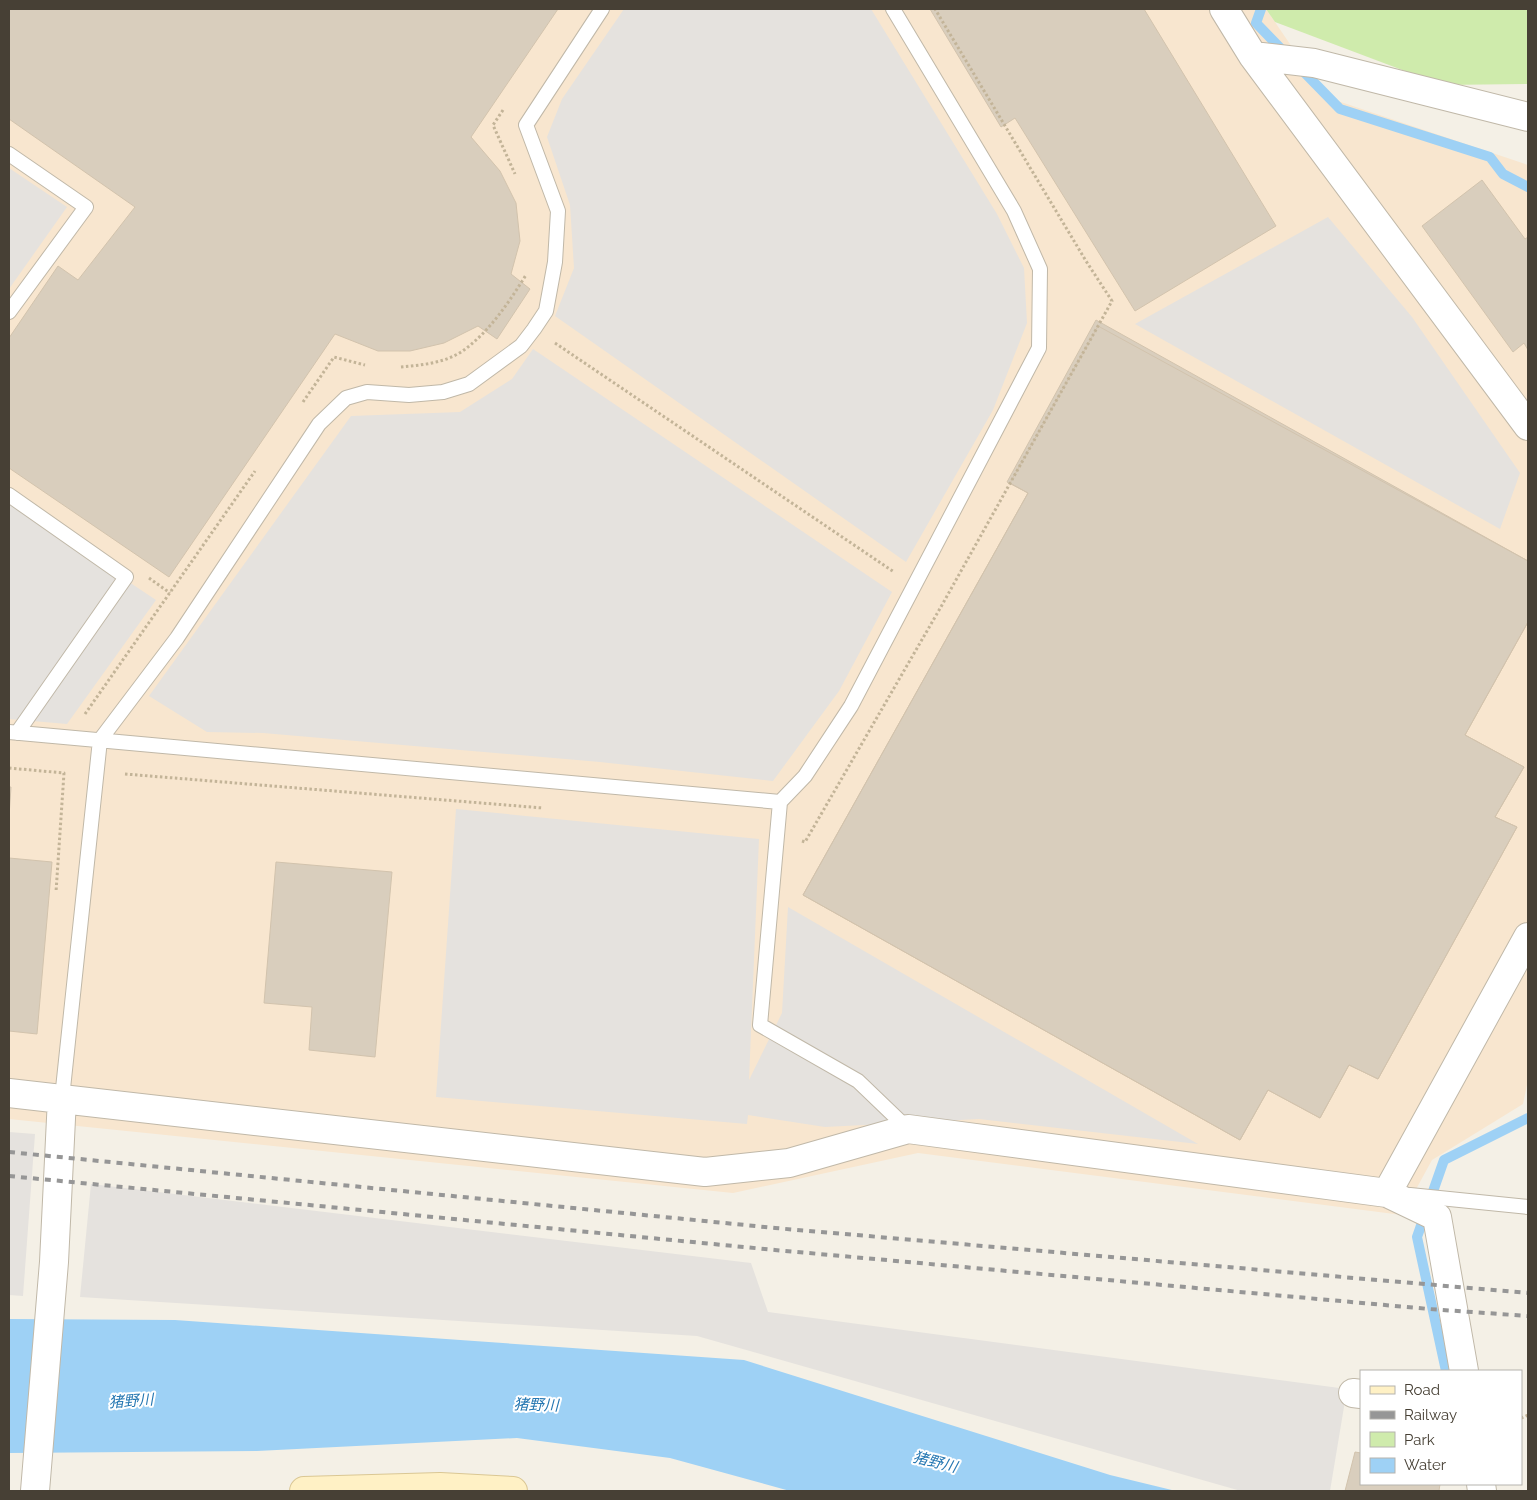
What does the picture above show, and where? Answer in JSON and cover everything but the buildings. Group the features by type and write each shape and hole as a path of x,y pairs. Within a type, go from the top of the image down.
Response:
{"main road":[{"path":"304,1491 440,1487 513,1491"}],"street":[{"path":"1224,9 1253,56 1528,426"},
{"path":"1253,56 1314,63 1528,117"},
{"path":"1387,1193 1528,937"},
{"path":"9,1094 62,1098 705,1172 789,1164 908,1129 1387,1193 1438,1218 1464,1370"},
{"path":"35,1491 54,1262 62,1098"}],"lane":[{"path":"62,1098 100,740 176,638 319,424 346,398 367,392 409,395 443,392 469,384 521,346 542,317 546,311 555,262 558,211 526,125 602,9"},
{"path":"893,9 1014,211 1040,269 1039,348 851,706 805,776 780,802 760,1025 858,1081 908,1129"},
{"path":"9,154 86,207 9,312"},
{"path":"9,495 126,577 13,732"},
{"path":"13,732 780,802"},
{"path":"1387,1193 1528,1207"}],"path":[{"path":"505,108 494,124 518,182"},
{"path":"394,368 430,364 463,350 504,310 529,270"},
{"path":"554,342 899,575"},
{"path":"300,406 334,357 369,366"},
{"path":"79,722 261,463"},
{"path":"9,768 64,773"},
{"path":"125,774 553,809"}],"shaded area":[{"path":"9,9 1266,9 1326,97 1528,165 1528,1080 1523,1104 1432,1160 1402,1215 918,1153 733,1193 9,1119"},
{"path":"624,9 871,9 997,214 1024,268 1027,323 993,410 906,562 555,316 574,268 570,205 547,137 562,99"},
{"path":"9,168 67,207 9,289"},
{"path":"1328,217 1412,317 1520,473 1500,529 1135,324"},
{"path":"533,349 892,592 839,691 773,781 600,762 263,733 207,732 149,696 351,416 460,412 512,379"},
{"path":"9,502 156,600 67,724 9,719"},
{"path":"456,809 759,839 749,1080 782,1013 788,907 1198,1144 979,1119 825,1127 748,1115 747,1124 436,1097"},
{"path":"9,1132 35,1134 23,1296 9,1295"},
{"path":"91,1184 751,1263 768,1312 1347,1389 1330,1491 1241,1491 697,1336 80,1297"}],"green space":[{"path":"1266,9 1528,9 1528,84 1442,85 1275,22"}],"water":[{"name":"猪野川","path":"9,1319 175,1320 744,1360 1110,1475 1176,1491 790,1491 670,1458 517,1438 257,1451 9,1453"}],"waterway":[{"path":"1261,9 1256,23 1287,55"},
{"path":"1299,67 1340,109 1490,157 1503,174 1528,187"},
{"path":"1446,1370 1417,1237 1444,1160 1528,1118"}],"railway":[{"path":"9,1152 775,1228 1528,1293"},
{"path":"9,1176 775,1250 1429,1309 1528,1316"}]}
